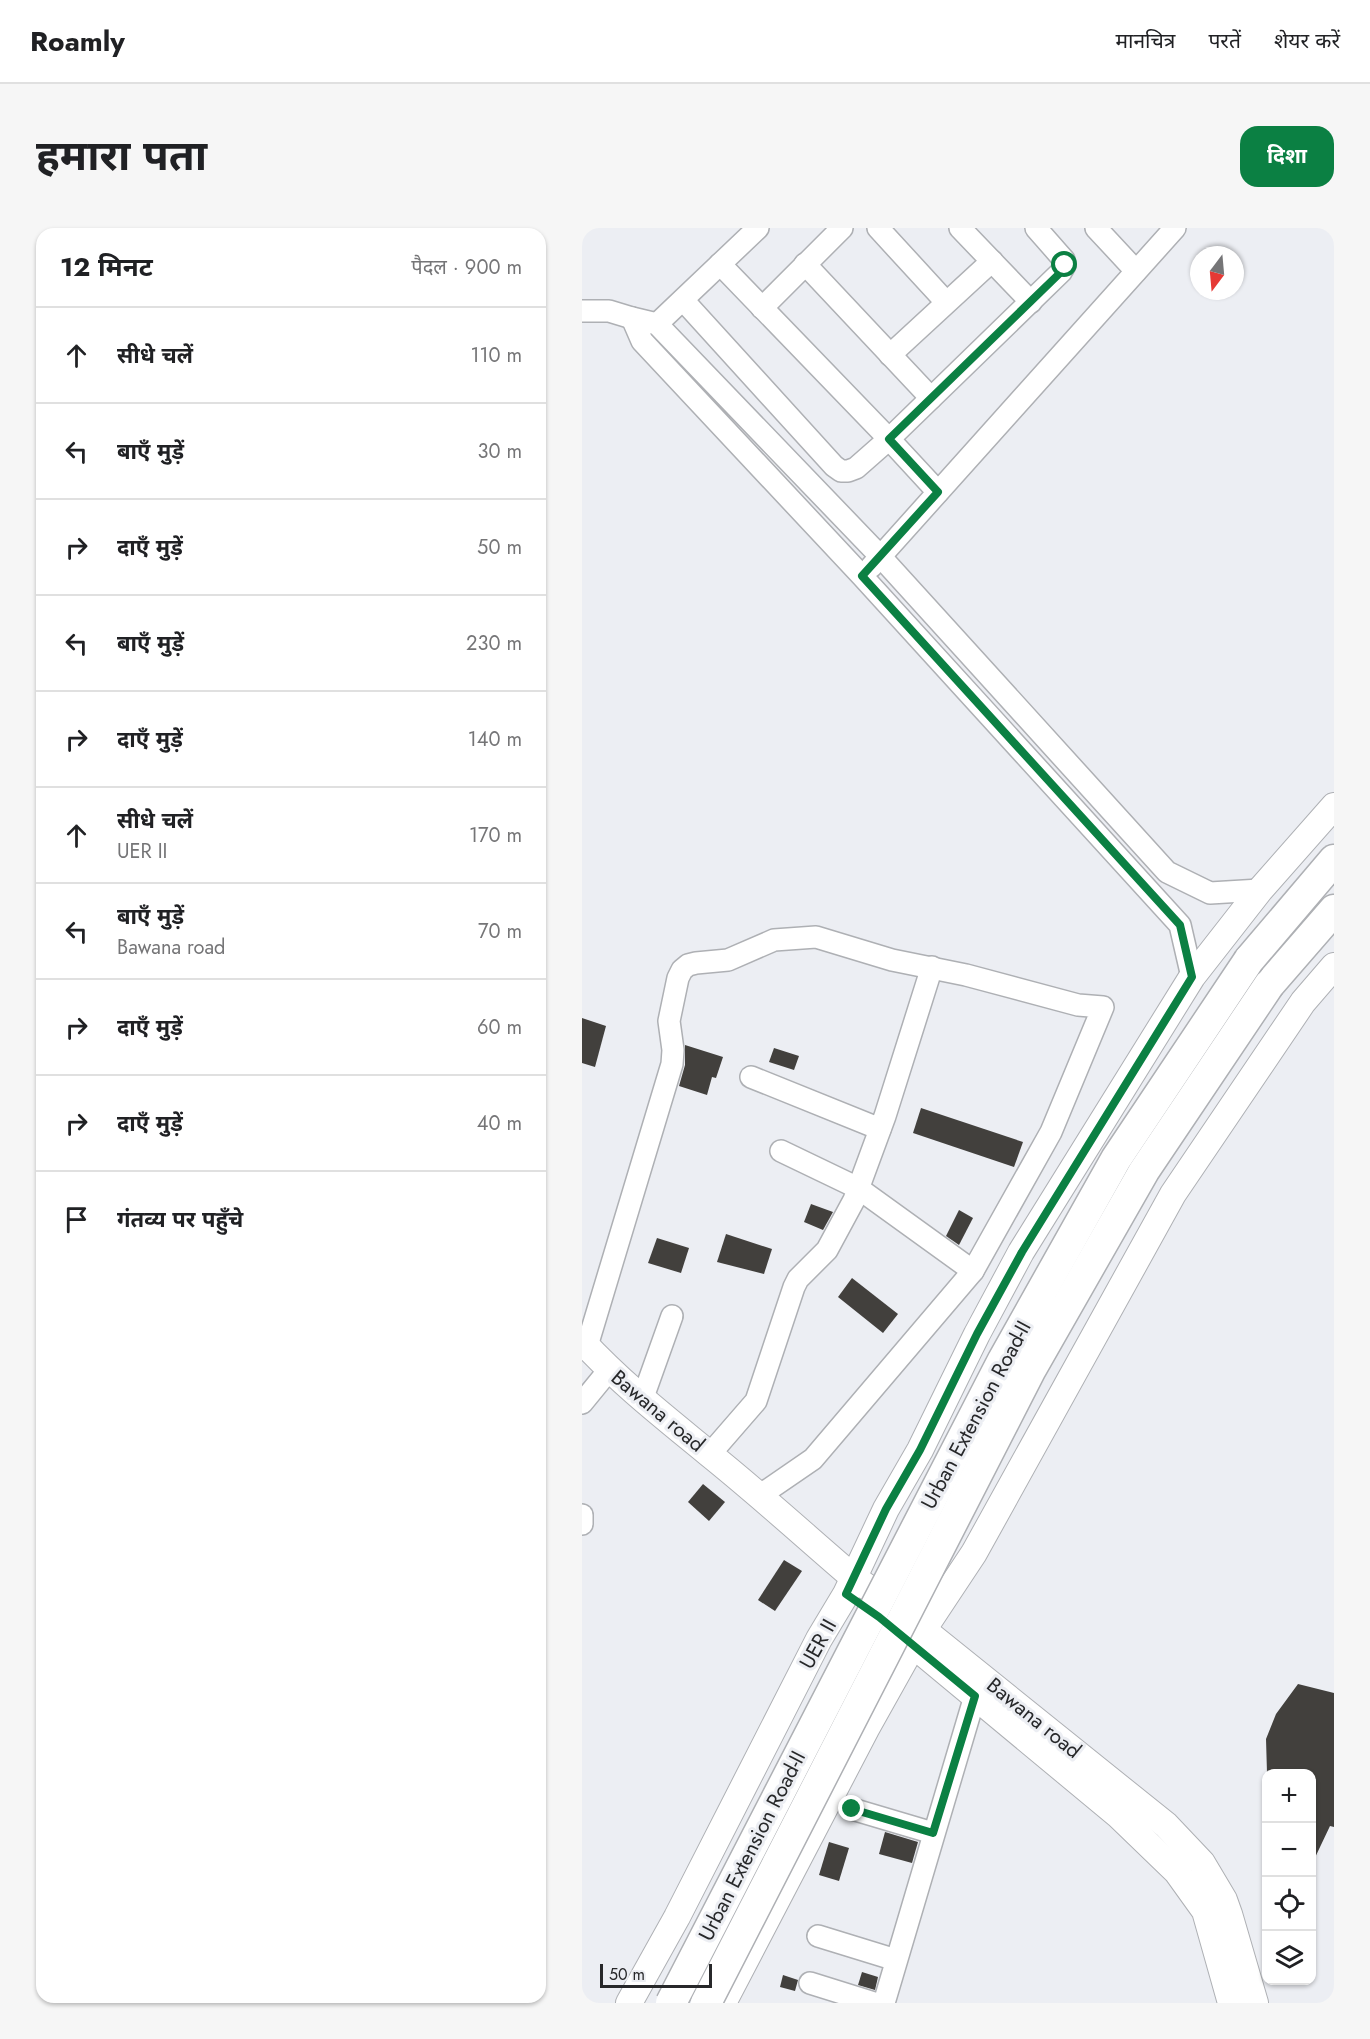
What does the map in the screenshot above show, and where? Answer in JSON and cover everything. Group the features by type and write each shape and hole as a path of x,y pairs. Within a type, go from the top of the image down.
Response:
{"highway":[{"name":"Urban Extension Road-II","path":"671,2003 1009,1350 1116,1159 1249,960 1334,860"},
{"name":"Urban Extension Road-II","path":"706,2003 1031,1369 1144,1171 1269,985 1334,910"}],"main road":[{"name":"UER II","path":"629,2003 677,1917 819,1639 850,1586 886,1509 920,1450 977,1334 1022,1252 1192,977 1260,890 1334,806"},
{"path":"723,2003 861,1740 919,1638 974,1553 1173,1194 1303,1002 1334,966"},
{"name":"Bawana road","path":"592,1361 710,1454 759,1496 850,1586"},
{"name":"Bawana road","path":"592,1361 850,1586 891,1604 919,1638 975,1696 1118,1815 1177,1872 1205,1911 1231,2003"},
{"name":"Bawana road","path":"919,1638 1155,1815 1195,1854 1227,1907 1255,2003"}],"street":[{"path":"657,324 758,228"},
{"path":"762,308 842,228"},
{"path":"878,228 946,302"},
{"path":"960,228 1031,302"},
{"path":"683,300 834,466 841,471 848,471 856,468 889,439 1061,272 1065,265 1064,260 1036,228"},
{"path":"1096,228 1136,271"},
{"path":"862,576 1175,228"},
{"path":"890,355 992,261"},
{"path":"720,264 938,492"},
{"path":"805,264 931,398"},
{"path":"582,311 609,311 657,324 880,556 1167,872 1210,893 1260,890"},
{"path":"632,318 642,341 862,576 1180,925 1192,977"},
{"path":"582,1403 672,1064 674,1050 669,1021 678,978 688,965 728,960 774,940 805,937 828,940 892,960 932,967 1078,1005 1103,1007 1051,1132 973,1271 813,1459 759,1496"},
{"path":"710,1454 756,1401 794,1287 798,1279 827,1250 858,1188 880,1129 932,967"},
{"path":"751,1077 880,1129"},
{"path":"781,1151 858,1188 973,1271"},
{"path":"642,1400 672,1316"},
{"path":"582,1515 582,1524"},
{"path":"884,2003 975,1696"},
{"path":"852,1809 933,1833"},
{"path":"818,1936 896,1960"},
{"path":"810,1983 874,2003"}],"building":[{"path":"582,1018 606,1026 595,1067 582,1063"},
{"path":"685,1045 723,1057 716,1078 712,1077 707,1095 679,1086 685,1065"},
{"path":"774,1048 799,1056 794,1070 769,1062"},
{"path":"921,1108 1023,1142 1014,1167 913,1133"},
{"path":"811,1204 833,1212 823,1230 804,1222"},
{"path":"959,1210 973,1218 959,1245 946,1236"},
{"path":"726,1234 772,1249 764,1274 717,1262"},
{"path":"657,1238 689,1248 681,1273 648,1263"},
{"path":"852,1278 898,1314 883,1333 838,1297"},
{"path":"703,1484 725,1502 709,1521 688,1502"},
{"path":"784,1560 802,1571 775,1611 758,1600"},
{"path":"1298,1684 1334,1693 1334,1827 1330,1826 1316,1855 1316,1769 1267,1769 1266,1739 1276,1714"},
{"path":"885,1832 918,1842 912,1863 879,1854"},
{"path":"829,1842 849,1848 839,1881 819,1875"},
{"path":"862,1972 878,1977 875,1990 858,1985"},
{"path":"783,1975 798,1980 795,1991 780,1987"}],"route":[{"path":"852,1809 933,1833 975,1696 879,1617 846,1594 886,1509 920,1450 977,1334 1022,1252 1192,977 1180,925 862,576 938,492 889,439 1061,272 1065,265"}]}
